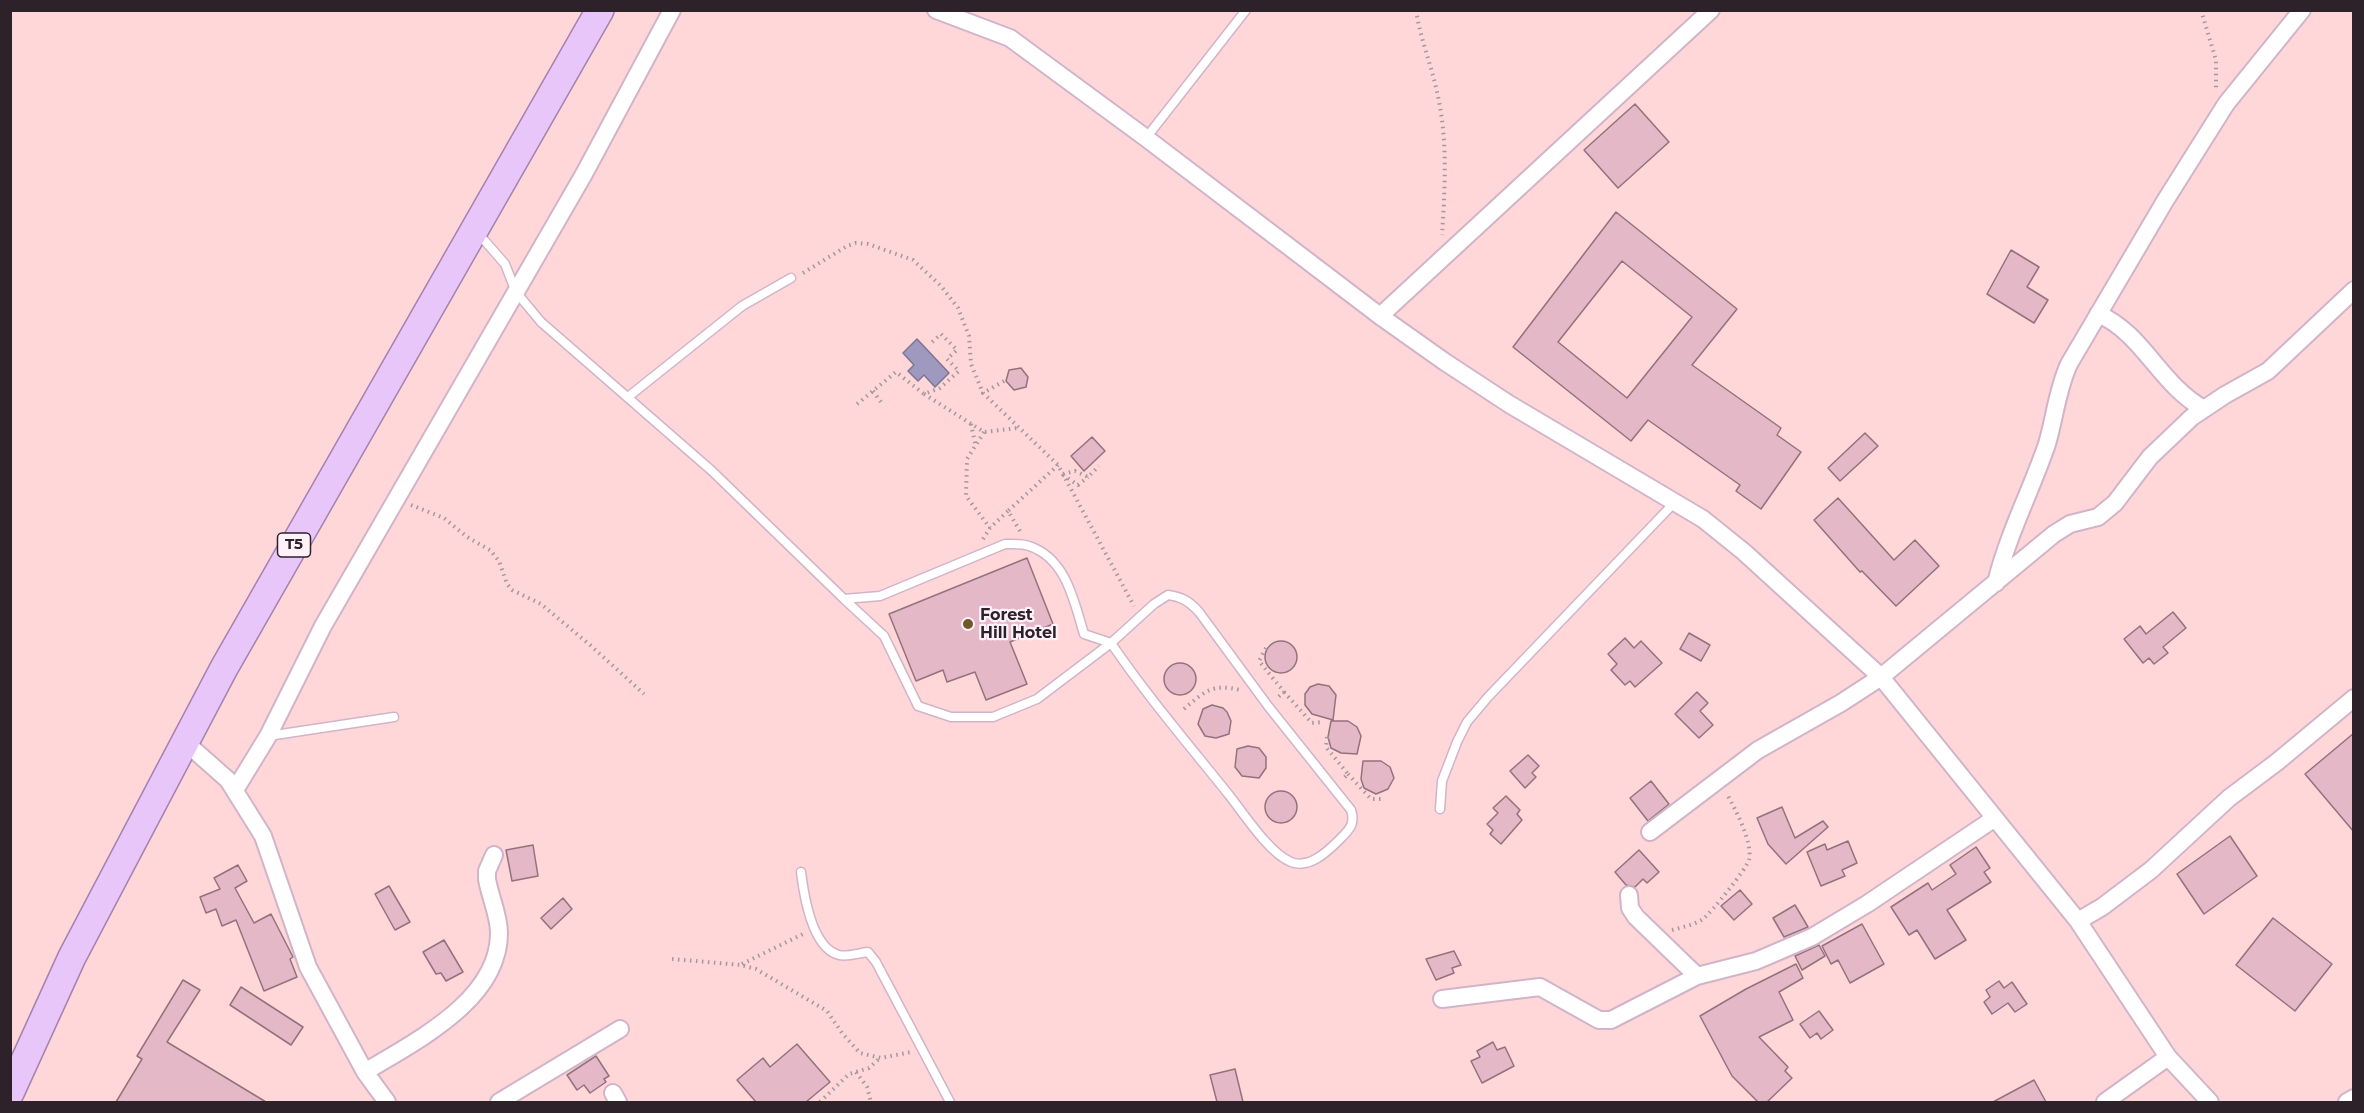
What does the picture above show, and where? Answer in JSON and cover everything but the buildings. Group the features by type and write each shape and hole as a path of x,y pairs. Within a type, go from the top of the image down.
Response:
{"highway":[{"name":"T5","path":"10,1093 72,957 224,668 600,10"}],"street":[{"path":"235,790 268,736 323,626 584,174 672,10"},
{"path":"936,10 1010,38 1380,316 1509,404 1703,519 1743,552 1881,677 2078,921 2168,1057 2210,1102"},
{"path":"1380,316 1711,10"},
{"path":"1996,583 2011,533 2047,443 2063,378 2165,201 2226,104 2302,10"},
{"path":"1650,832 1758,750 1841,703 1881,677 2054,534 2070,524 2098,517 2115,503 2150,457 2204,408 2268,371 2354,290"},
{"path":"2098,314 2112,320 2127,331 2183,395 2204,408"},
{"path":"2078,921 2102,907 2151,870 2229,798 2277,762 2354,698"},
{"path":"185,742 228,780 263,836 308,967 364,1072 387,1102"},
{"path":"1442,999 1540,987 1599,1020 1606,1021 1697,976 1756,961 1812,937 1867,904 1995,818"},
{"path":"364,1072 420,1039 450,1016 475,994 488,976 498,954 499,930 487,879 487,871 494,855"},
{"path":"1629,895 1630,908 1654,936 1697,976"},
{"path":"499,1102 620,1029"},
{"path":"2105,1102 2168,1057"},
{"path":"2347,1102 2354,1098"}],"lane":[{"path":"1146,138 1246,10"},
{"path":"475,230 505,264 516,292 541,322 743,501 844,599 884,636 918,706 951,717 993,717 1037,699 1111,643 1154,604 1168,595 1190,602 1250,683 1351,810 1354,819 1351,828 1317,859 1303,864 1292,862 1272,847 1194,752 1111,643 1084,634 1060,568 1041,552 1028,545 1005,544 880,596 844,599"},
{"path":"628,397 742,306 791,279"},
{"path":"1440,809 1442,781 1467,722 1488,697 1675,502"},
{"path":"268,736 394,717"},
{"path":"801,872 804,895 821,941 830,951 842,956 868,952 876,962 950,1102"}],"path":[{"path":"1416,10 1437,93 1443,132 1444,174 1440,260"},
{"path":"2201,10 2216,60 2216,121"},
{"path":"791,279 856,243 868,244 913,260 941,286 958,308 969,336 971,364 983,393 1058,465 1140,617"},
{"path":"924,394 940,388 959,371 947,359 957,350 941,334 931,343"},
{"path":"857,404 896,372 924,394 984,432 1019,428"},
{"path":"983,393 1004,381"},
{"path":"873,391 881,402"},
{"path":"970,423 975,444"},
{"path":"984,432 968,459 966,496 990,528"},
{"path":"970,557 990,528 1058,465"},
{"path":"1063,474 1078,485 1099,466"},
{"path":"1063,474 1075,471 1088,477"},
{"path":"396,499 444,518 467,537 484,546 499,561 507,584 512,590 541,604 644,694"},
{"path":"1008,511 1028,545"},
{"path":"1266,648 1259,661 1312,723 1324,722"},
{"path":"1184,709 1209,690 1221,686 1240,690 1250,683"},
{"path":"1268,706 1284,692"},
{"path":"1327,737 1326,747 1335,758"},
{"path":"1348,774 1371,799 1385,799"},
{"path":"1654,936 1694,924 1704,918 1748,863 1748,845 1743,828 1719,780"},
{"path":"741,965 814,927"},
{"path":"672,958 680,961 741,965 756,969 820,1006 831,1016 842,1033 860,1053 881,1058 921,1050"},
{"path":"820,1102 844,1078 855,1071 869,1068 881,1058"},
{"path":"855,1071 867,1087 871,1102"}],"shaded area":[{"path":"10,11 2353,11 2353,1102 11,1102"},
{"path":"917,339 949,373 935,387 924,375 918,381 908,371 914,365 903,353"}],"place":[{"name":"Forest Hill Hotel","path":"968,624"}]}
